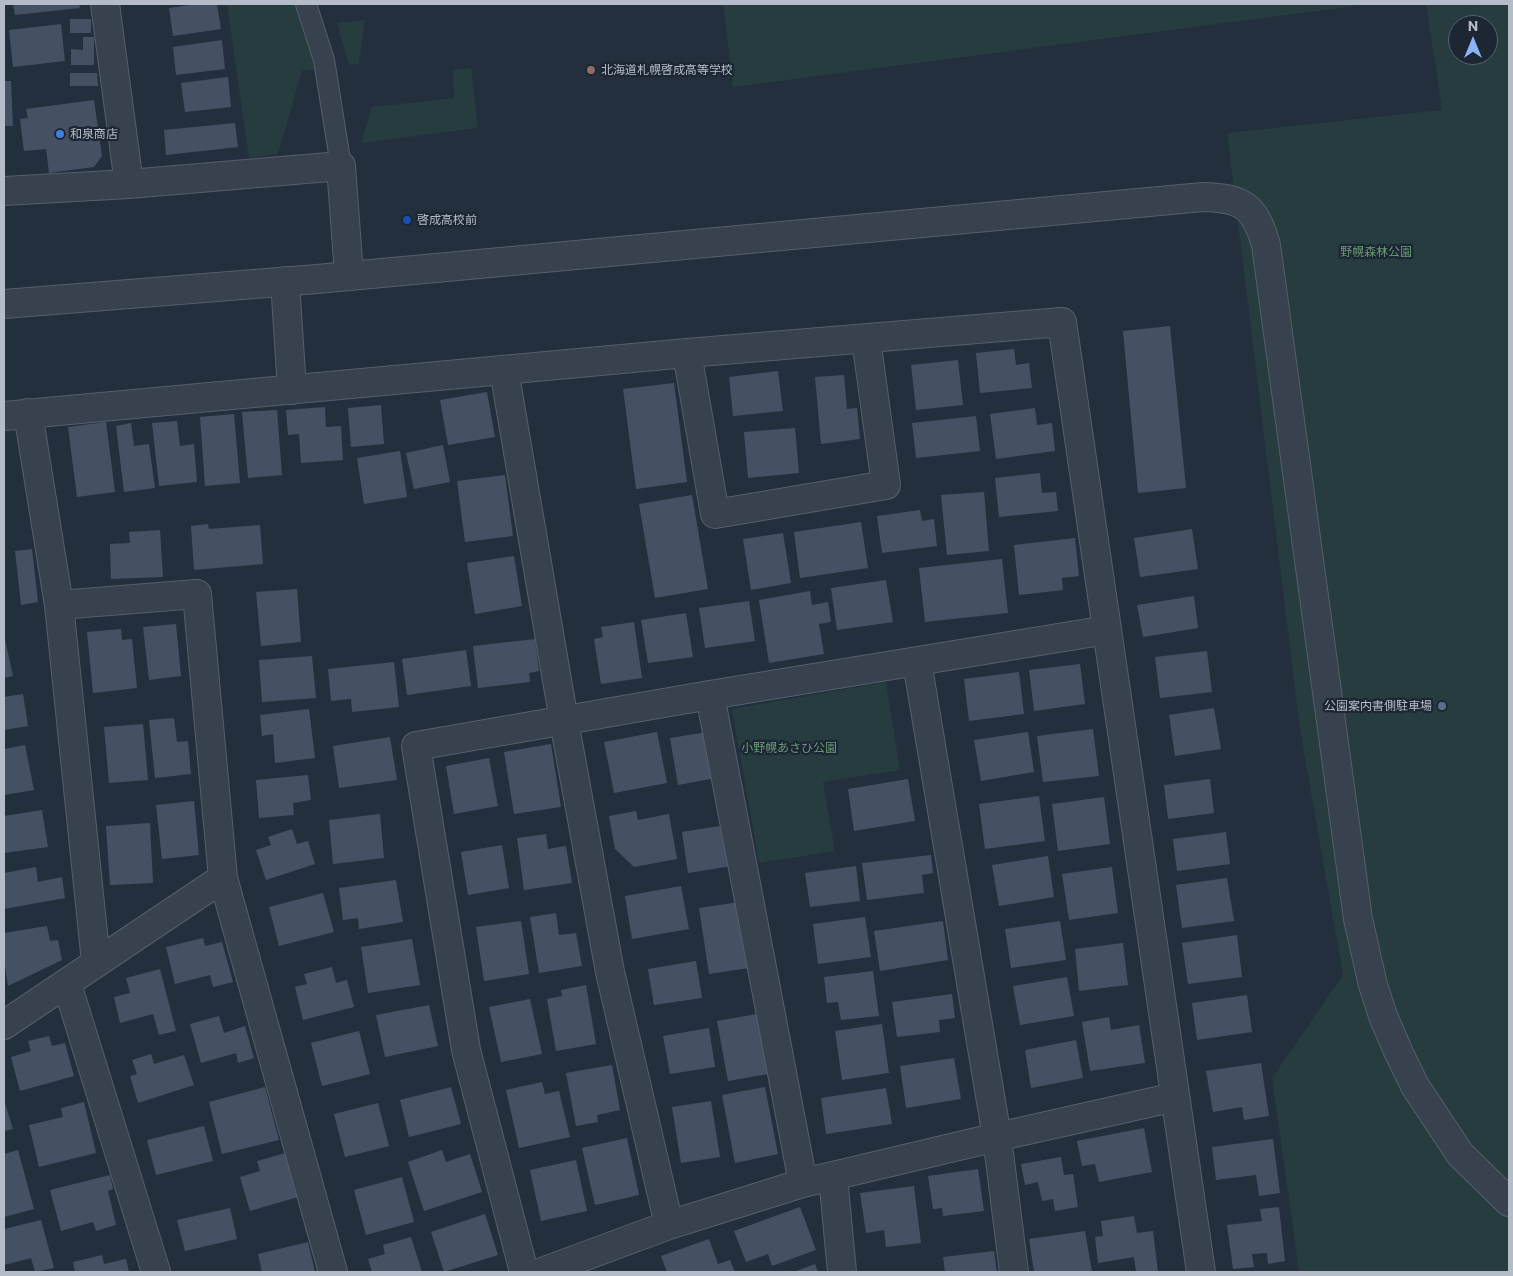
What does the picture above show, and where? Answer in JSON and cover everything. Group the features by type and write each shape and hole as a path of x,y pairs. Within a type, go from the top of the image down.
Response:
{"street":[{"path":"105,4 129,184"},
{"path":"4,191 129,184 341,166 349,275"},
{"path":"4,304 285,281 1203,197 1223,197 1240,203 1253,213 1261,228 1266,245 1358,919 1373,985 1383,1016 1415,1086 1460,1154 1509,1202"},
{"path":"285,281 292,390"},
{"path":"96,962 59,605 16,414 687,353 1062,322 1201,1272"},
{"path":"687,353 715,514 886,486 866,339"},
{"path":"504,370 564,721 610,972 668,1225"},
{"path":"59,605 196,594 224,878 333,1272"},
{"path":"524,1272 466,1050 416,746 710,694 1107,630"},
{"path":"917,662 997,1137 1014,1272"},
{"path":"710,694 803,1183"},
{"path":"4,1024 67,984 96,962 224,878"},
{"path":"67,984 156,1272"},
{"path":"542,1272 668,1225 803,1183 1175,1097"},
{"path":"833,1177 842,1272"}],"lane":[{"path":"306,4 324,60 341,166"}],"green space":[{"path":"227,4 295,4 320,69 302,71 278,154 249,158"},
{"path":"723,4 1371,4 733,87"},
{"name":"野幌森林公園","path":"1426,4 1509,4 1509,1272 1299,1272 1272,1078 1343,975 1300,730 1227,133 1442,110"},
{"path":"365,20 359,64 349,65 337,23"},
{"path":"471,68 478,128 361,143 372,107 454,98 453,70"},
{"name":"小野幌あさひ公園","path":"886,682 900,770 823,782 835,851 759,863 732,709"}],"building":[{"path":"13,4 79,4 80,8 15,15"},
{"path":"197,4 217,4 221,29 173,36 169,8"},
{"path":"70,19 91,19 91,33 70,33"},
{"path":"61,24 65,61 13,67 9,30"},
{"path":"83,37 94,37 94,65 71,65 71,49 83,50"},
{"path":"222,40 225,69 176,75 173,47"},
{"path":"70,73 97,73 98,86 70,86"},
{"path":"228,77 231,107 185,112 181,83"},
{"path":"4,81 11,81 13,126 4,126"},
{"name":"和泉商店","path":"94,100 102,156 94,167 49,173 46,149 24,151 20,119 28,118 26,109"},
{"path":"235,123 238,147 166,155 164,130"},
{"path":"1170,326 1186,488 1138,493 1123,331"},
{"path":"1014,349 1016,365 1029,363 1032,388 980,393 976,353"},
{"path":"958,360 963,405 916,410 911,365"},
{"path":"778,371 783,411 733,416 729,377"},
{"path":"844,375 847,409 857,408 860,439 821,444 815,377"},
{"path":"674,383 687,482 636,489 623,389"},
{"path":"487,392 495,437 448,445 440,400"},
{"path":"381,405 384,444 351,447 348,408"},
{"path":"325,407 326,427 341,426 343,460 301,463 299,434 288,435 286,410"},
{"path":"1035,408 1037,425 1052,423 1055,451 996,459 990,414"},
{"path":"277,410 282,475 248,478 242,412"},
{"path":"234,414 240,483 205,486 200,417"},
{"path":"976,416 980,451 916,458 912,423"},
{"path":"177,421 180,446 194,444 197,482 159,486 152,423"},
{"path":"106,422 115,492 77,497 68,427"},
{"path":"131,423 134,446 149,444 155,488 124,492 116,426"},
{"path":"795,428 799,473 748,478 744,432"},
{"path":"443,445 450,482 414,489 406,453"},
{"path":"400,451 407,497 364,504 357,458"},
{"path":"1040,473 1042,493 1056,492 1058,511 999,517 995,478"},
{"path":"505,475 513,536 465,542 457,481"},
{"path":"984,492 989,551 947,555 941,495"},
{"path":"692,495 708,589 655,598 639,504"},
{"path":"920,510 922,521 934,519 937,546 882,553 877,516"},
{"path":"861,522 868,568 800,578 794,532"},
{"path":"208,524 209,529 260,525 263,564 194,570 191,526"},
{"path":"1192,529 1198,569 1140,577 1134,538"},
{"path":"160,530 163,577 111,579 110,544 130,543 129,532"},
{"path":"783,533 791,583 751,590 743,539"},
{"path":"1075,538 1079,576 1062,578 1063,590 1019,595 1014,545"},
{"path":"32,549 38,602 21,605 15,551"},
{"path":"514,556 522,606 475,614 467,563"},
{"path":"1002,559 1008,613 925,622 919,568"},
{"path":"886,580 893,622 837,630 831,588"},
{"path":"297,589 301,642 261,646 256,592"},
{"path":"810,591 812,605 828,602 831,622 819,624 824,654 769,663 759,600"},
{"path":"1194,596 1198,628 1143,637 1137,605"},
{"path":"749,601 755,641 705,648 699,608"},
{"path":"686,613 693,657 648,663 641,620"},
{"path":"634,622 642,678 601,684 594,639 603,637 601,627"},
{"path":"176,624 181,676 149,680 143,627"},
{"path":"121,629 122,640 132,639 137,688 93,693 87,632"},
{"path":"4,635 13,676 4,678"},
{"path":"535,639 539,671 529,673 530,682 478,688 473,646"},
{"path":"466,650 471,686 407,695 402,659"},
{"path":"1207,651 1212,692 1160,698 1155,657"},
{"path":"312,656 316,698 262,702 259,660"},
{"path":"394,662 399,707 352,712 351,699 331,701 328,669"},
{"path":"1080,664 1085,704 1034,711 1029,670"},
{"path":"1019,672 1024,714 969,721 964,679"},
{"path":"23,694 28,726 4,730 4,697"},
{"path":"1214,708 1221,749 1175,756 1169,715"},
{"path":"309,709 315,758 275,763 273,734 262,736 260,715"},
{"path":"174,718 177,742 188,741 191,774 155,778 149,720"},
{"path":"143,724 148,780 109,783 104,727"},
{"path":"1093,729 1099,776 1043,782 1037,736"},
{"path":"657,732 667,783 614,793 604,742"},
{"path":"708,732 716,778 678,785 670,738"},
{"path":"1028,732 1034,772 981,781 974,740"},
{"path":"390,737 397,780 339,788 333,746"},
{"path":"551,744 561,807 514,814 504,752"},
{"path":"25,745 34,790 4,795 4,749"},
{"path":"489,758 498,806 454,814 446,766"},
{"path":"308,775 311,800 293,803 294,815 259,818 256,780"},
{"path":"908,779 915,821 854,831 848,789"},
{"path":"1210,779 1214,813 1168,819 1164,785"},
{"path":"1039,796 1045,841 985,849 979,804"},
{"path":"1104,797 1110,844 1058,851 1052,804"},
{"path":"194,801 199,855 162,859 156,805"},
{"path":"42,810 48,847 4,853 4,816"},
{"path":"636,811 638,820 669,814 677,859 634,867 615,849 609,816"},
{"path":"380,814 384,858 333,864 329,820"},
{"path":"150,823 153,883 110,885 106,826"},
{"path":"726,825 732,866 688,873 682,832"},
{"path":"292,829 297,844 308,841 315,864 266,880 256,850 271,845 268,837"},
{"path":"1226,832 1230,864 1177,871 1173,839"},
{"path":"546,834 548,849 566,846 572,883 524,890 517,838"},
{"path":"502,845 509,888 468,895 461,852"},
{"path":"931,855 933,873 922,875 924,893 867,900 862,863"},
{"path":"1048,856 1054,897 999,906 992,865"},
{"path":"856,866 860,901 810,907 805,873"},
{"path":"36,867 38,882 62,877 65,898 4,909 4,873"},
{"path":"1112,867 1118,913 1069,920 1062,874"},
{"path":"1227,878 1234,921 1182,928 1176,885"},
{"path":"396,880 403,922 359,929 358,918 343,920 339,888"},
{"path":"681,886 689,929 632,939 625,896"},
{"path":"323,893 334,932 279,946 269,907"},
{"path":"739,902 749,968 709,974 699,908"},
{"path":"556,913 559,935 576,933 582,966 539,973 530,917"},
{"path":"865,917 871,957 818,964 813,924"},
{"path":"521,921 529,974 484,981 476,927"},
{"path":"943,921 948,960 880,971 874,931"},
{"path":"1060,921 1066,960 1011,968 1005,929"},
{"path":"47,926 50,941 58,940 62,960 8,986 4,959 4,933"},
{"path":"1237,935 1242,977 1188,984 1182,943"},
{"path":"203,938 205,946 222,942 233,982 213,987 210,975 175,984 166,947"},
{"path":"412,939 420,985 368,993 361,947"},
{"path":"1123,943 1128,985 1079,991 1075,949"},
{"path":"696,961 702,998 654,1005 648,969"},
{"path":"332,967 336,983 347,980 354,1007 303,1020 295,987 307,984 304,974"},
{"path":"160,969 176,1031 159,1035 153,1014 120,1023 114,997 130,993 126,978"},
{"path":"873,971 879,1016 841,1020 838,1002 827,1003 824,977"},
{"path":"1067,977 1074,1016 1020,1025 1013,986"},
{"path":"586,985 596,1044 556,1051 547,999 562,996 561,990"},
{"path":"952,994 955,1018 939,1020 940,1032 897,1037 892,1002"},
{"path":"1247,995 1252,1032 1197,1040 1192,1003"},
{"path":"530,999 542,1054 501,1062 489,1007"},
{"path":"429,1005 438,1046 385,1057 376,1015"},
{"path":"757,1014 768,1074 728,1081 717,1021"},
{"path":"219,1016 224,1033 245,1026 254,1058 238,1063 236,1053 201,1063 190,1024"},
{"path":"1109,1017 1111,1030 1139,1025 1145,1063 1090,1071 1082,1022"},
{"path":"882,1024 889,1073 842,1080 835,1031"},
{"path":"709,1028 715,1067 670,1074 663,1036"},
{"path":"359,1031 370,1074 322,1086 311,1043"},
{"path":"49,1036 52,1046 65,1043 74,1076 20,1091 11,1057 31,1051 28,1041"},
{"path":"1076,1040 1083,1078 1031,1088 1025,1050"},
{"path":"151,1054 154,1064 184,1055 194,1085 138,1103 130,1076 137,1074 132,1060"},
{"path":"954,1058 961,1099 906,1108 900,1066"},
{"path":"1261,1063 1269,1116 1244,1120 1242,1107 1213,1112 1206,1071"},
{"path":"612,1065 620,1110 597,1115 598,1122 576,1126 566,1073"},
{"path":"542,1082 545,1094 559,1091 570,1137 519,1148 506,1090"},
{"path":"265,1087 279,1140 222,1154 209,1102"},
{"path":"451,1087 461,1124 409,1137 400,1100"},
{"path":"765,1087 778,1154 735,1163 722,1095"},
{"path":"886,1088 892,1124 826,1134 821,1098"},
{"path":"4,1100 13,1129 4,1131"},
{"path":"711,1101 720,1157 681,1163 672,1107"},
{"path":"84,1102 96,1153 39,1167 29,1125 63,1117 61,1108"},
{"path":"378,1103 389,1146 345,1157 334,1114"},
{"path":"204,1126 213,1161 156,1175 147,1140"},
{"path":"1144,1128 1152,1172 1099,1182 1095,1164 1082,1166 1077,1141"},
{"path":"627,1138 639,1195 595,1205 582,1148"},
{"path":"1273,1139 1280,1193 1259,1196 1256,1175 1216,1180 1212,1147"},
{"path":"18,1150 34,1209 4,1217 4,1154"},
{"path":"442,1150 446,1162 470,1154 482,1192 424,1211 408,1162"},
{"path":"286,1153 298,1197 250,1211 240,1177 260,1171 257,1161"},
{"path":"1061,1157 1064,1175 1073,1174 1078,1207 1055,1211 1053,1199 1042,1201 1038,1182 1025,1185 1021,1164"},
{"path":"576,1160 587,1211 541,1221 530,1170"},
{"path":"978,1169 984,1211 943,1216 942,1208 933,1209 928,1176"},
{"path":"110,1175 113,1189 108,1191 116,1225 96,1231 93,1222 61,1231 50,1190"},
{"path":"402,1177 414,1222 366,1235 354,1190"},
{"path":"914,1186 921,1243 886,1247 884,1230 866,1233 860,1193"},
{"path":"800,1207 816,1250 772,1266 768,1254 746,1262 734,1231"},
{"path":"1279,1207 1285,1261 1268,1264 1267,1253 1252,1254 1254,1267 1233,1269 1227,1225 1262,1221 1260,1209"},
{"path":"230,1208 237,1239 185,1251 177,1220"},
{"path":"485,1214 498,1255 444,1272 431,1232"},
{"path":"1134,1216 1137,1233 1153,1231 1158,1272 1136,1272 1134,1257 1098,1263 1095,1237 1103,1236 1101,1221"},
{"path":"41,1220 54,1268 35,1272 31,1258 4,1265 4,1229"},
{"path":"1085,1231 1092,1272 1034,1272 1029,1239"},
{"path":"411,1237 422,1272 372,1272 368,1259 385,1254 383,1245"},
{"path":"709,1239 718,1264 730,1260 735,1272 667,1272 661,1256"},
{"path":"308,1242 315,1272 262,1272 258,1254"},
{"path":"994,1251 997,1272 945,1272 943,1257"},
{"path":"102,1255 104,1264 126,1259 129,1272 75,1272 73,1262"},
{"path":"815,1264 818,1272 794,1272"}],"place":[{"name":"北海道札幌啓成高等学校","path":"591,70"},
{"name":"和泉商店","path":"60,134"},
{"name":"啓成高校前","path":"407,220"},
{"name":"公園案内書側駐車場","path":"1442,706"}]}
